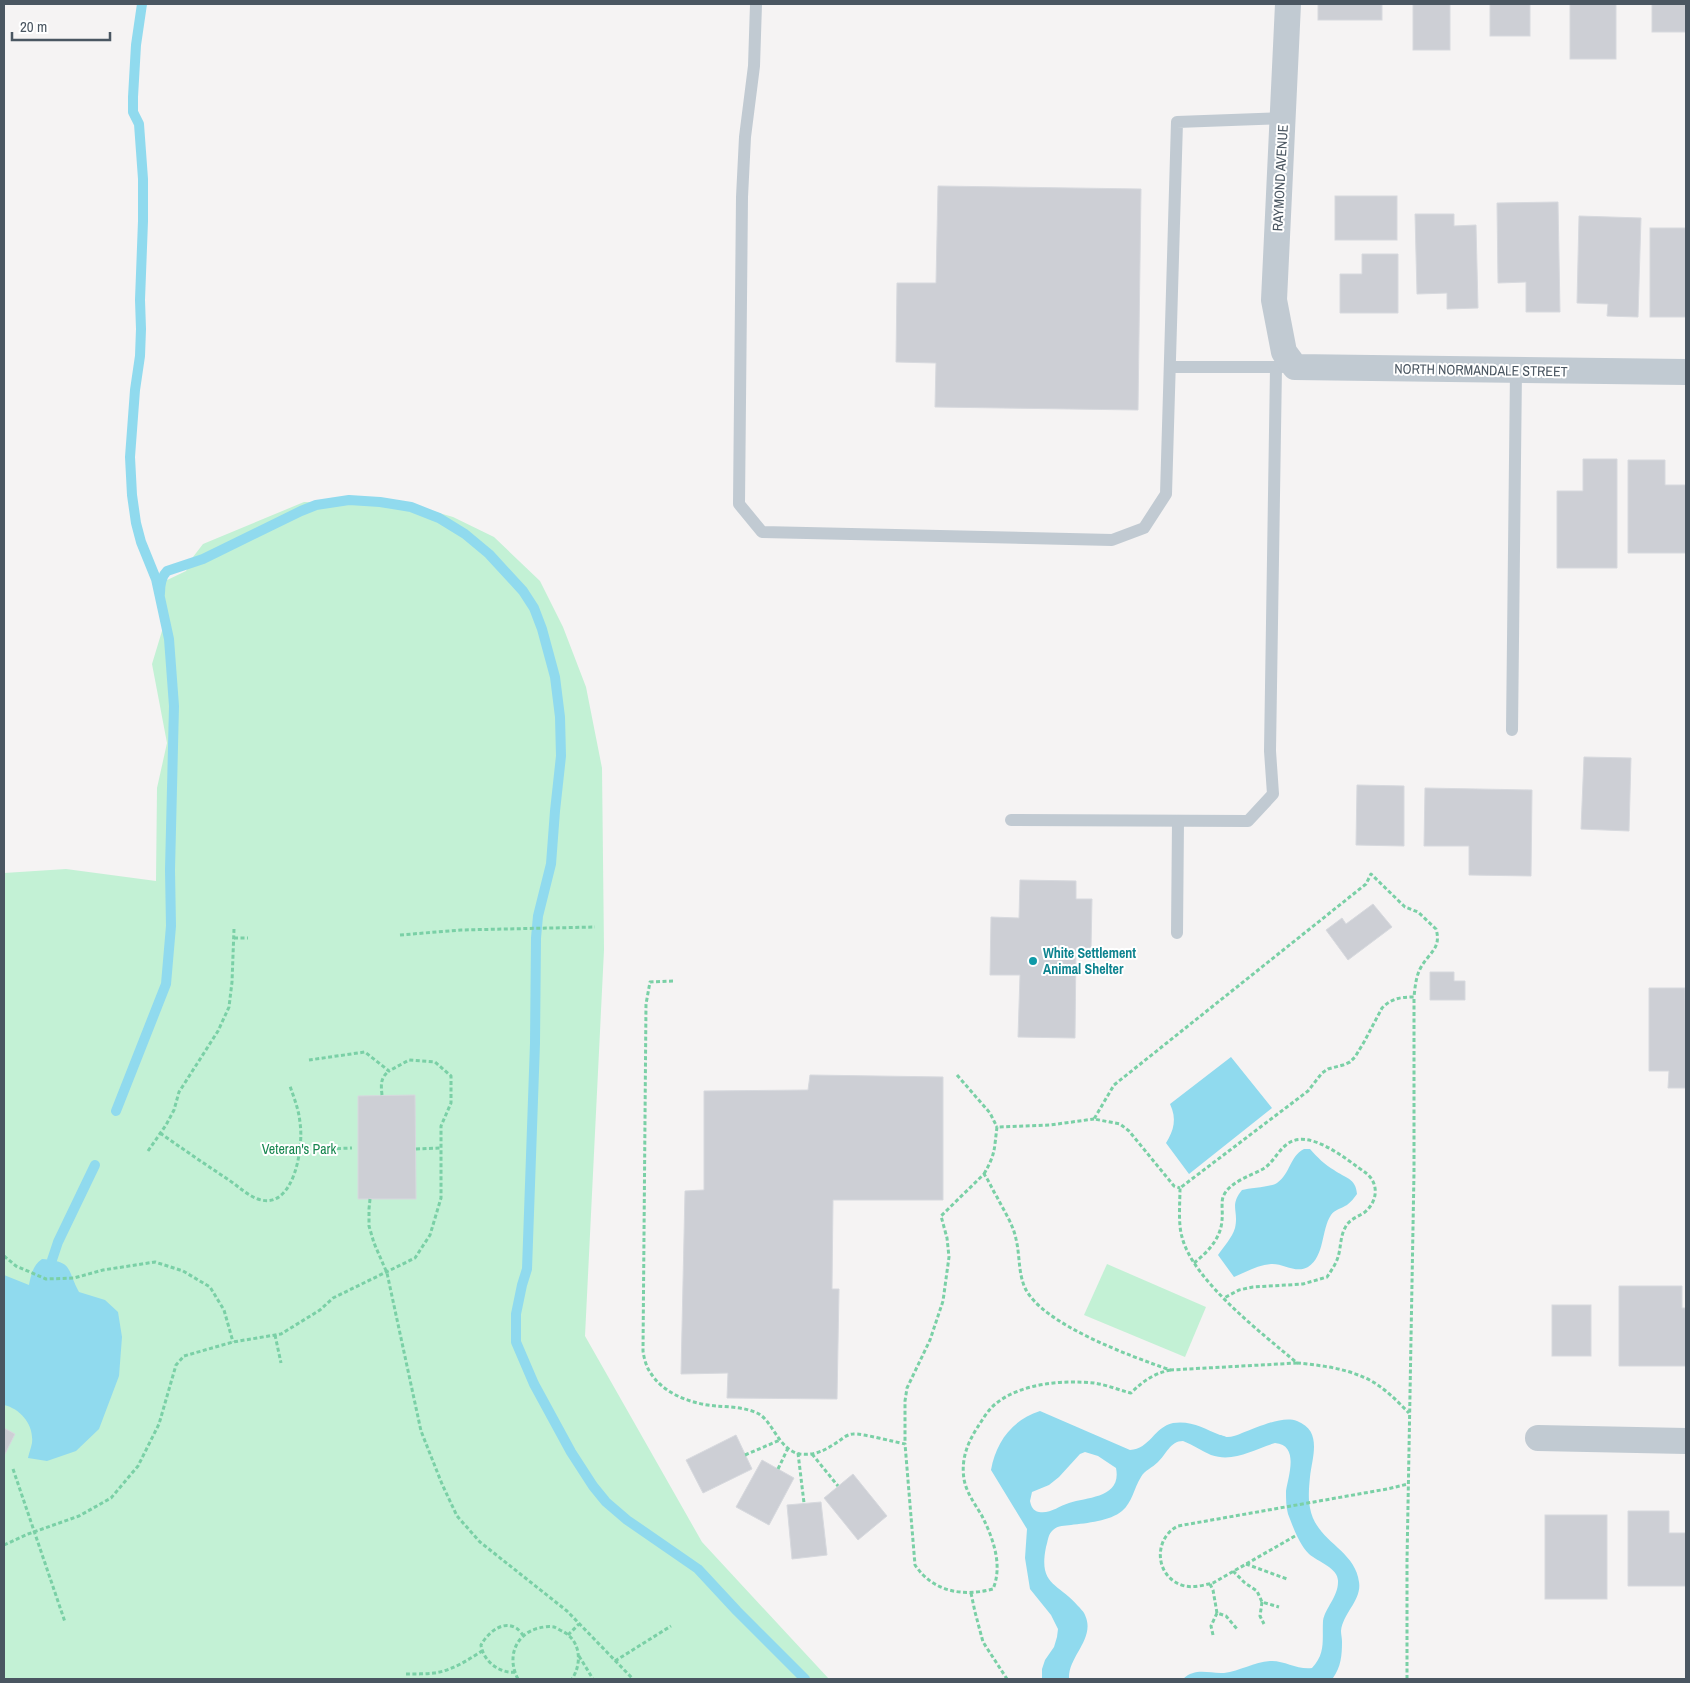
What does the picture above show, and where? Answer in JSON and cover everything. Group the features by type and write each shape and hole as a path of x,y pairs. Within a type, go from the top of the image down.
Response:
{"street":[{"name":"RAYMOND AVENUE","path":"1285,362 1274,300 1288,4"},
{"name":"NORTH NORMANDALE STREET","path":"1285,362 1516,370 1686,372"},
{"path":"1538,1438 1686,1441"}],"lane":[{"path":"756,4 754,66 745,137 742,197 739,504 762,532 1112,540 1144,528 1166,494 1177,122 1283,118"},
{"path":"1011,820 1248,821 1273,794 1270,751 1285,362 1170,367"},
{"path":"1512,730 1516,370"},
{"path":"1177,933 1178,821"}],"path":[{"path":"1094,1119 1114,1085 1366,884 1372,874 1406,907 1418,912 1436,929 1437,943 1435,949 1421,967 1414,997 1414,1172 1408,1484 1407,1679"},
{"path":"400,935 480,930 595,927"},
{"path":"148,1151 170,1117 178,1092 213,1039 229,1007 232,990 234,929"},
{"path":"234,938 248,938"},
{"path":"673,981 650,982 646,1004 643,1350 650,1372 656,1381 686,1400 698,1404 737,1408 758,1413 780,1440 788,1448 798,1453 811,1454 828,1449 844,1437 853,1434 905,1444"},
{"path":"1180,1188 1287,1105 1308,1091 1322,1073 1328,1069 1350,1062 1360,1050 1382,1008 1397,998 1414,997"},
{"path":"309,1060 365,1052 388,1071"},
{"path":"4,1545 33,1532 79,1516 111,1498 138,1466 159,1424 176,1365 184,1356 233,1342 280,1334 320,1310 333,1298 415,1258 430,1235 441,1198 441,1126 451,1103 451,1076 435,1062 409,1060 384,1075 381,1081 382,1095"},
{"path":"957,1075 990,1113 997,1127 996,1148 984,1174 941,1216 947,1238 949,1257 943,1301 930,1340 907,1388 904,1401 905,1444 915,1565 921,1574 936,1585 953,1592 972,1593 993,1589 998,1571 995,1549 964,1480 964,1455 982,1419 998,1402 1010,1395 1036,1386 1095,1383 1131,1393 1156,1373 1170,1370 1297,1363 1328,1367 1363,1376 1389,1394 1409,1414"},
{"path":"160,1133 246,1193 263,1201 275,1200 284,1192 294,1176 301,1139 298,1112 290,1086"},
{"path":"997,1127 1050,1125 1094,1119 1120,1124 1129,1131 1174,1186 1180,1188"},
{"path":"1194,1262 1208,1252 1217,1238 1222,1226 1223,1197 1229,1189 1237,1182 1270,1165 1287,1144 1298,1138 1325,1146 1369,1175 1375,1182 1376,1195 1371,1204 1366,1211 1348,1222 1343,1230 1338,1257 1327,1277 1304,1284 1253,1287 1239,1290 1224,1298"},
{"path":"324,1149 352,1148"},
{"path":"416,1148 441,1148"},
{"path":"984,1174 1013,1231 1016,1239 1021,1277 1035,1303 1046,1313 1081,1332 1170,1370"},
{"path":"1180,1188 1182,1237 1194,1262 1230,1304 1297,1363"},
{"path":"370,1199 368,1209 369,1226 374,1243 387,1272 421,1431 457,1516 480,1542 567,1611 633,1679"},
{"path":"4,1256 16,1266 46,1279 74,1278 103,1270 155,1262 183,1271 210,1287 224,1310 233,1342"},
{"path":"275,1335 281,1363"},
{"path":"745,1455 780,1440"},
{"path":"778,1469 788,1448"},
{"path":"798,1453 804,1503"},
{"path":"811,1454 838,1486"},
{"path":"13,1469 65,1622"},
{"path":"1295,1536 1210,1584 1200,1586 1186,1586 1170,1579 1160,1563 1159,1551 1166,1536 1171,1529 1178,1526 1379,1491 1408,1484"},
{"path":"1246,1564 1287,1579"},
{"path":"1233,1571 1245,1583 1257,1591 1262,1602 1260,1616 1264,1624"},
{"path":"1210,1584 1213,1590 1217,1613 1211,1626 1213,1635"},
{"path":"972,1593 983,1642 1007,1679"},
{"path":"1262,1602 1279,1607"},
{"path":"1217,1613 1226,1616 1236,1629"},
{"path":"568,1635 578,1624"},
{"path":"515,1672 502,1672 484,1655 481,1645 492,1631 496,1629 512,1626 516,1627 524,1635"},
{"path":"518,1679 512,1656 514,1649 524,1635 544,1626 554,1627 574,1641 578,1655 578,1665 572,1679"},
{"path":"615,1661 671,1626"},
{"path":"406,1674 443,1671 482,1651"},
{"path":"578,1655 593,1679"}],"green space":[{"name":"Veteran's Park","path":"304,502 408,504 453,517 494,537 540,581 563,627 586,687 602,768 604,950 585,1336 702,1542 829,1679 4,1679 4,873 66,869 156,881 157,788 167,743 152,664 165,621 163,582 186,571 193,557 203,544"},
{"path":"1107,1264 1206,1307 1185,1357 1084,1315"}],"water":[{"path":"1231,1057 1272,1108 1189,1174 1166,1143 1174,1124 1170,1104"},
{"path":"1304,1149 1310,1149 1327,1166 1352,1181 1357,1194 1348,1204 1332,1213 1320,1250 1308,1267 1294,1269 1271,1264 1252,1269 1234,1277 1218,1255 1234,1232 1236,1222 1235,1204 1238,1195 1242,1190 1270,1186 1277,1183 1285,1175 1295,1156"},
{"path":"42,1259 64,1264 68,1268 79,1292 105,1300 118,1312 122,1337 119,1376 99,1429 76,1451 47,1461 28,1458 32,1443 29,1424 16,1410 4,1405 4,1275 29,1285 34,1267"},
{"path":"1040,1411 1130,1450 1142,1446 1167,1425 1180,1422 1192,1424 1227,1437 1277,1421 1291,1420 1305,1425 1310,1431 1314,1445 1309,1500 1314,1520 1327,1538 1350,1561 1356,1571 1359,1582 1358,1595 1342,1624 1341,1656 1334,1679 1183,1679 1193,1673 1224,1673 1270,1661 1301,1668 1312,1668 1321,1652 1323,1621 1336,1593 1338,1582 1332,1569 1305,1550 1288,1514 1286,1491 1291,1462 1288,1449 1283,1445 1275,1443 1236,1456 1219,1457 1183,1441 1171,1446 1158,1462 1143,1475 1128,1504 1122,1511 1098,1521 1059,1526 1050,1534 1044,1560 1048,1577 1084,1613 1087,1632 1073,1663 1069,1679 1042,1679 1042,1669 1045,1660 1054,1647 1058,1629 1051,1615 1030,1589 1025,1558 1027,1529 991,1470 1001,1441 1014,1426 1030,1415","holes":["1085,1452 1098,1456 1116,1468 1114,1485 1109,1491 1047,1512 1035,1511 1030,1501 1032,1492 1049,1485 1080,1454"]}],"building":[{"path":"1318,4 1382,4 1382,20 1318,20"},
{"path":"1413,4 1450,4 1450,50 1413,50"},
{"path":"1490,4 1530,4 1530,36 1490,36"},
{"path":"1570,4 1616,4 1616,59 1570,59"},
{"path":"1652,4 1686,4 1686,32 1652,32"},
{"path":"938,186 1141,189 1138,410 935,407 936,363 896,362 897,283 936,283"},
{"path":"1335,196 1397,196 1397,240 1335,240"},
{"path":"1558,202 1560,312 1526,312 1526,282 1498,283 1497,203"},
{"path":"1415,214 1454,214 1454,226 1476,225 1478,308 1447,309 1447,293 1417,294"},
{"path":"1579,216 1641,218 1638,317 1607,316 1608,304 1577,303"},
{"path":"1650,228 1686,228 1686,317 1650,317"},
{"path":"1362,254 1398,254 1398,313 1340,313 1340,274 1362,274"},
{"path":"1583,459 1617,459 1617,568 1557,568 1557,491 1583,491"},
{"path":"1628,460 1665,460 1665,485 1686,485 1686,553 1628,553"},
{"path":"1584,757 1631,758 1629,831 1581,829"},
{"path":"1357,785 1404,786 1404,846 1356,845"},
{"path":"1425,788 1532,790 1531,876 1469,875 1469,846 1424,846"},
{"name":"White Settlement Animal Shelter","path":"1020,880 1076,881 1076,899 1092,899 1091,948 1076,948 1075,1038 1018,1037 1020,975 990,975 991,917 1019,918"},
{"path":"1373,904 1392,927 1348,960 1326,930 1342,918 1346,924"},
{"path":"1430,972 1454,972 1454,981 1465,981 1465,1000 1430,1000"},
{"path":"1649,988 1685,988 1686,1088 1668,1088 1669,1071 1649,1071"},
{"path":"810,1075 943,1077 943,1200 833,1200 832,1289 839,1289 837,1399 727,1398 728,1373 681,1374 685,1191 704,1190 704,1091 808,1090"},
{"path":"415,1095 416,1199 358,1199 358,1096"},
{"path":"1619,1286 1682,1286 1682,1308 1686,1308 1686,1366 1619,1366"},
{"path":"1552,1305 1591,1305 1591,1356 1552,1356"},
{"path":"4,1428 15,1434 4,1456"},
{"path":"736,1435 752,1469 703,1493 686,1460"},
{"path":"762,1460 794,1478 769,1525 736,1507"},
{"path":"853,1474 887,1516 858,1540 824,1498"},
{"path":"821,1502 827,1555 792,1559 787,1505"},
{"path":"1628,1511 1669,1511 1669,1533 1686,1533 1686,1586 1628,1586"},
{"path":"1545,1515 1607,1515 1607,1599 1545,1599"}],"waterway":[{"path":"116,1111 166,984 171,926 170,870 174,706 169,639 156,579 141,542 136,523 130,457 141,329 143,179 139,124 133,112 133,97 136,45 142,4"},
{"path":"160,593 161,581 167,571 203,559 316,505 349,500 411,507 439,518 465,534 489,554 523,591 534,608 542,629 555,677 560,717 561,756 551,864 538,916 536,938 535,1043 527,1269 516,1314 516,1342 534,1384 571,1452 606,1502 627,1520 698,1569 805,1679"},
{"path":"52,1260 58,1242 95,1165"}],"place":[{"name":"White Settlement Animal Shelter","path":"1033,961"}]}
